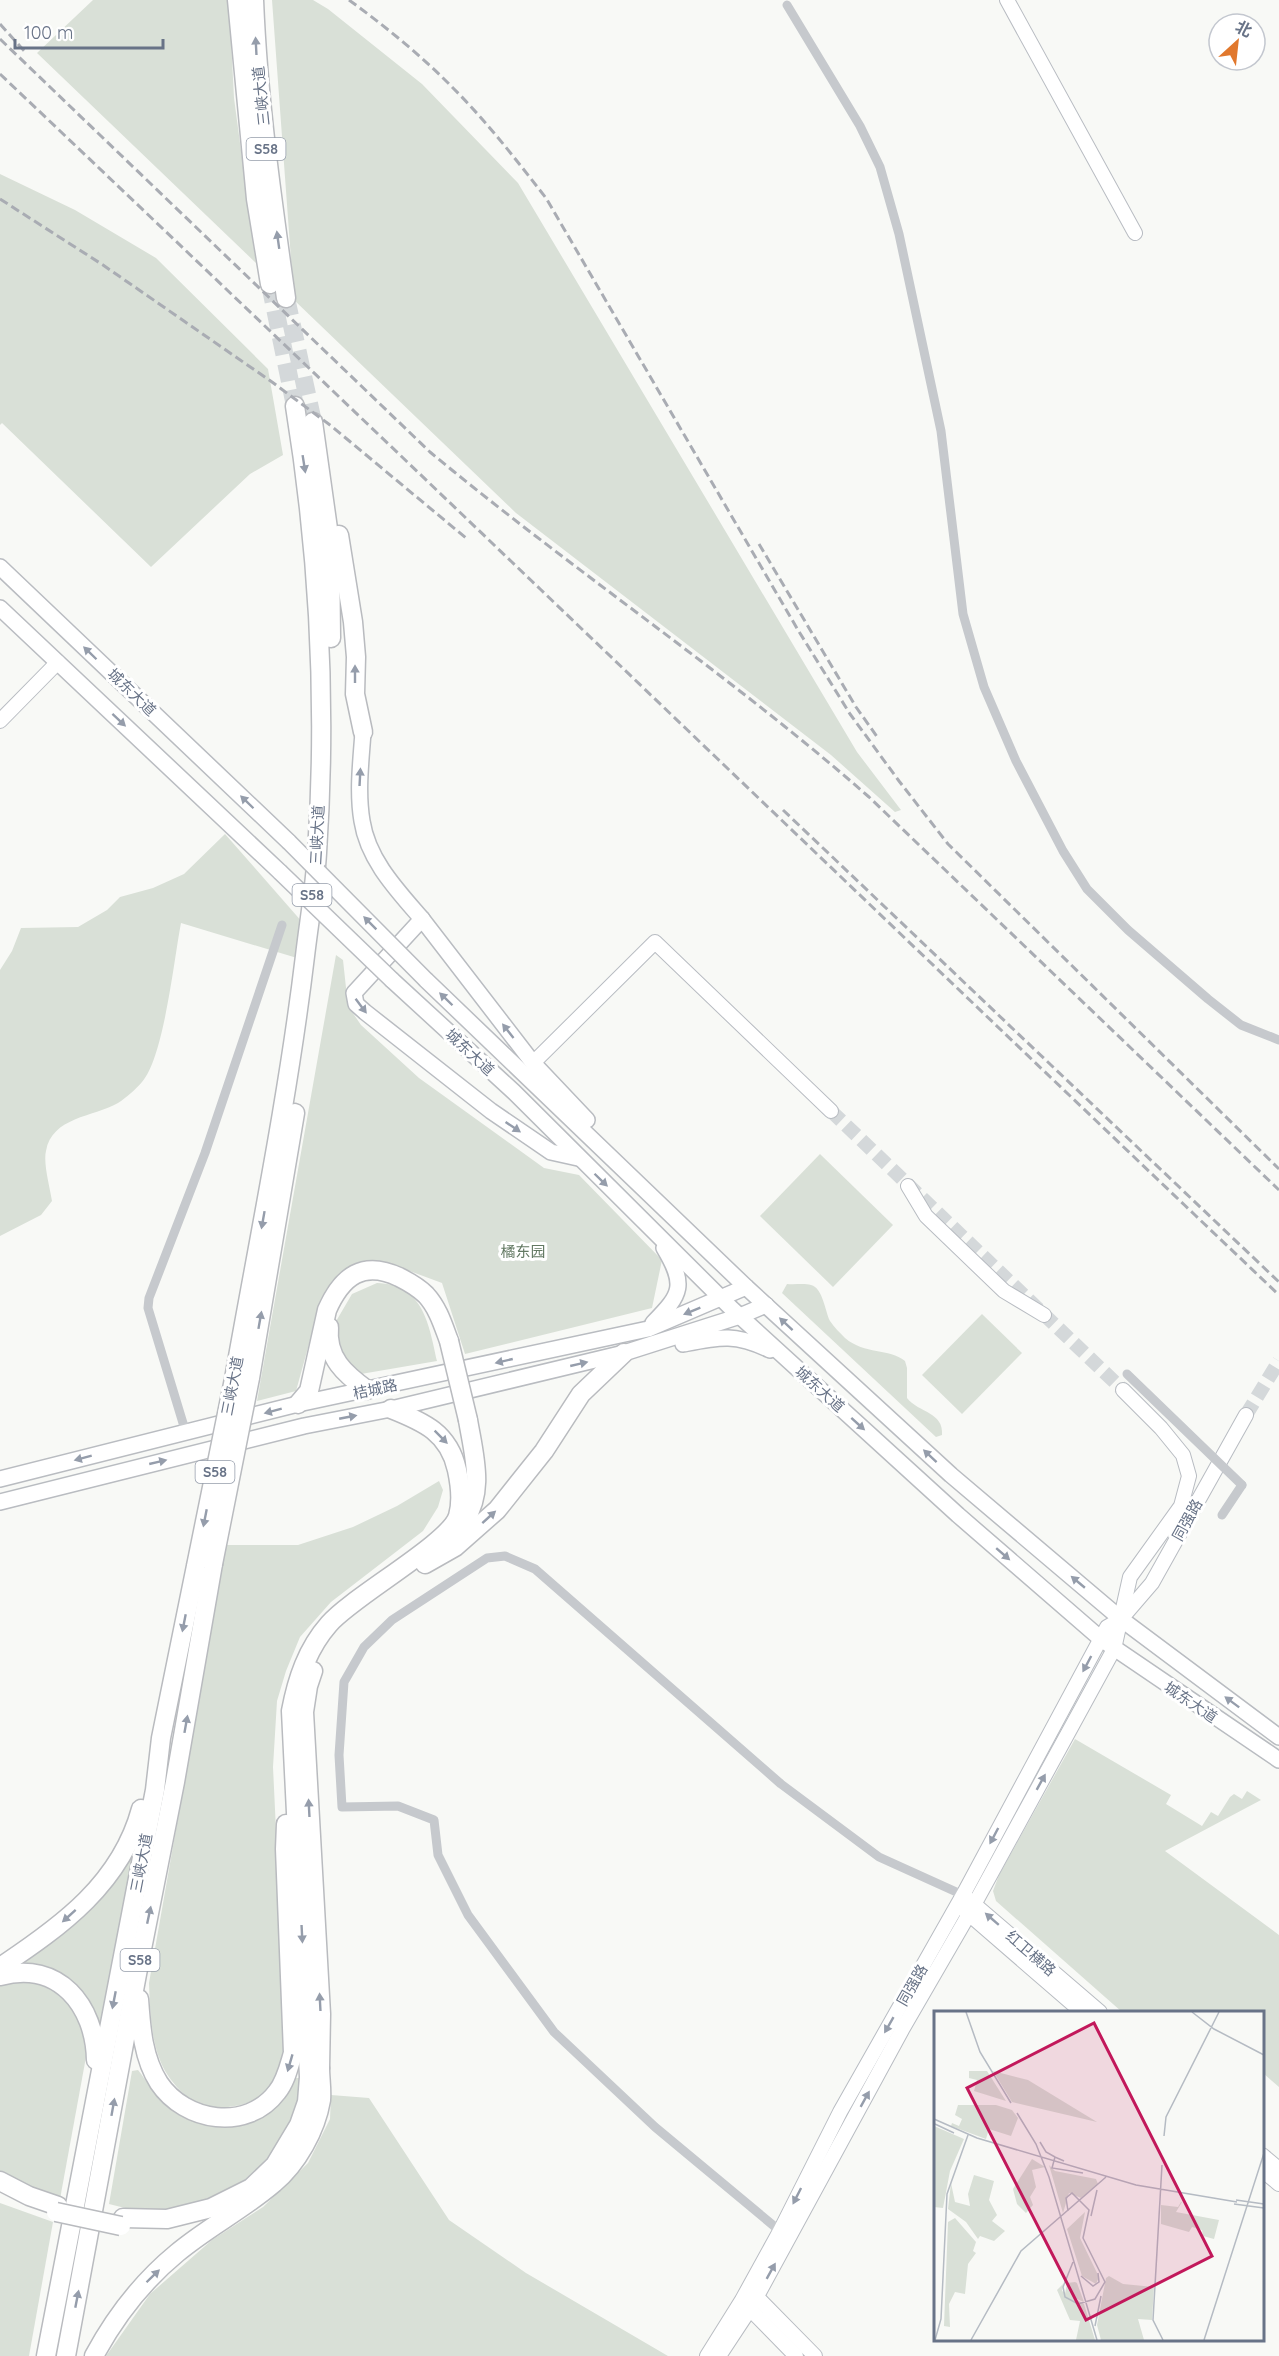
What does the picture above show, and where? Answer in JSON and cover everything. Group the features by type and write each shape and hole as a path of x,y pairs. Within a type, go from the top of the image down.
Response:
{"highway":[{"name":"三峡大道","path":"237,0 256,199 270,284"},
{"name":"三峡大道","path":"254,0 256,54 267,161 286,298"},
{"name":"三峡大道","path":"242,1378 293,1055 317,854 321,652 313,530 295,406"},
{"name":"三峡大道","path":"46,2356 155,1790 161,1738 205,1565 303,1064 329,857 333,737 330,543 313,422 332,484 356,657 355,694 363,732"},
{"path":"298,1404 309,1391 332,1298 348,1278 358,1273 379,1270 408,1281 426,1296 438,1314 446,1342 476,1478 472,1506 463,1525 425,1564"},
{"path":"368,1390 349,1377 336,1363 328,1341 332,1312 338,1299 355,1282 366,1276 378,1276 408,1287 434,1319 446,1342"},
{"path":"94,2356 107,2331 148,2280 178,2252 275,2183 297,2156 313,2128 321,2099 321,2014 304,1712 308,1686 323,1648 357,1612 425,1564 455,1547 497,1510 544,1451 581,1394 624,1353"},
{"path":"391,1409 415,1418 437,1432 448,1445 458,1474 460,1503 458,1518"},
{"path":"137,1974 142,2030 148,2063 172,2100 192,2112 213,2118 232,2117 248,2113 263,2105 277,2092 286,2075 293,2053 285,1849 291,1711 295,1688 302,1667 314,1644 329,1624 358,1598 443,1536 466,1506 471,1467 464,1421"},
{"name":"三峡大道","path":"66,2356 175,1782 205,1565"},
{"path":"122,2222 167,2219 211,2208 251,2188 275,2165 299,2125 307,2102 309,2076 291,1711"},
{"path":"0,1967 52,1931 100,1887 120,1860 137,1826 161,1738"},
{"path":"0,1976 10,1973 41,1975 59,1983 76,1997 87,2014 95,2044 96,2093"},
{"path":"0,2190 29,2205 122,2222 162,2226 198,2220 231,2207 254,2194 273,2179 294,2152 308,2126 314,2109 320,2068"},
{"path":"0,2181 57,2209"}],"main road":[{"path":"1007,0 1135,233"},
{"name":"城东大道","path":"0,567 289,842 426,980 746,1287 951,1475 1121,1619 1262,1725 1279,1735"},
{"name":"城东大道","path":"0,608 392,980 514,1092 579,1159 740,1316 958,1515 1114,1649 1279,1761"},
{"path":"0,721 58,662"},
{"path":"363,732 360,790 362,821 367,841 386,876 533,1063 704,1245"},
{"path":"422,919 354,993 356,1004 491,1112 551,1152 579,1159"},
{"path":"533,1063 655,942 831,1110"},
{"path":"908,1186 926,1216 1004,1291 1044,1315"},
{"path":"648,1329 676,1297 679,1282 674,1265 655,1233"},
{"name":"桔城路","path":"0,1479 298,1404 648,1329 723,1299 746,1287"},
{"name":"桔城路","path":"0,1503 304,1426 391,1409 624,1353 740,1316 766,1305"},
{"path":"624,1353 730,1337 754,1342 786,1359"},
{"path":"1121,1619 1130,1577 1181,1506 1189,1476 1179,1447 1123,1390"},
{"name":"同强路","path":"707,2356 749,2299 780,2231 840,2112 960,1899 1107,1627 1121,1619 1152,1583 1246,1415"},
{"name":"同强路","path":"719,2356 749,2299 972,1908 1114,1649 1121,1619"},
{"path":"1254,1745 1279,1766"},
{"name":"红卫横路","path":"960,1899 1098,2011"},
{"name":"红卫横路","path":"972,1908 1080,2011"},
{"path":"1264,2156 1279,2169"},
{"path":"1264,2171 1279,2184"},
{"path":"749,2299 796,2356"},
{"path":"749,2299 815,2356"}],"street":[{"path":"787,5 860,126 880,167 899,234 941,431 963,614 984,687 1016,761 1063,852 1087,889 1128,930 1241,1025 1279,1040"},
{"path":"186,1433 148,1308 149,1298 205,1153 282,925"},
{"path":"1127,1374 1242,1485 1222,1515"},
{"path":"780,2231 655,2127 554,2032 468,1915 438,1855 434,1820 398,1806 342,1806 339,1755 344,1682 363,1647 392,1620 487,1558 505,1556 535,1569 781,1784 879,1857 960,1899"}],"green space":[{"path":"93,0 229,0 234,98 256,263 37,53"},
{"path":"272,0 313,0 328,9 422,84 518,183 857,752 901,810 895,812 831,755 516,513 294,300"},
{"path":"0,174 75,210 156,258 268,369 283,455 250,474 151,567 2,423 0,425"},
{"path":"225,834 303,923 297,958 181,923 162,1030 150,1069 140,1085 118,1103 75,1120 56,1131 50,1140 45,1156 52,1201 41,1215 0,1236 0,970 12,951 21,928 78,927 107,910 120,897 153,888 184,874"},
{"name":"橘东园","path":"336,955 343,960 348,1006 361,1025 419,1078 544,1168 579,1175 662,1260 652,1308 465,1354 442,1283 388,1263 354,1267 339,1275 326,1293 317,1315 296,1391 257,1401"},
{"path":"820,1154 893,1225 833,1287 760,1216"},
{"path":"377,1283 405,1290 414,1298 427,1320 437,1361 361,1374 344,1357 335,1323 352,1294"},
{"path":"787,1284 808,1284 815,1287 821,1295 830,1321 845,1338 861,1347 892,1354 905,1361 907,1398 935,1417 942,1427 942,1435 936,1437 782,1293"},
{"path":"982,1314 1022,1353 962,1414 922,1375"},
{"path":"439,1481 443,1490 438,1507 423,1531 331,1602 300,1637 286,1671 277,1701 273,1767 287,2062 270,2089 255,2100 228,2107 200,2105 175,2085 160,2059 152,2027 149,1983 226,1545 298,1545 353,1527 397,1506"},
{"path":"1075,1739 1171,1795 1166,1804 1202,1826 1211,1812 1218,1816 1234,1794 1242,1799 1247,1791 1261,1800 1165,1851 1279,1935 1279,2087 1264,2074 1264,2011 1121,2011 996,1901 993,1891 999,1875"},
{"path":"137,1835 100,2027 95,2026 87,2003 5,1968 47,1942"},
{"path":"20,1979 49,1988 69,2004 81,2027 84,2041 86,2057 60,2199 0,2174 0,1982"},
{"path":"138,2070 162,2102 179,2115 194,2122 223,2126 238,2125 266,2113 281,2100 292,2078 301,2078 290,2124 280,2144 268,2161 252,2176 234,2189 213,2199 170,2212 156,2213 109,2204 132,2071"},
{"path":"331,2095 369,2098 449,2220 526,2273 668,2356 106,2356 150,2294 212,2240 263,2207 308,2163 330,2119"},
{"path":"0,2203 53,2222 29,2356 0,2356"}],"tunnel":[{"path":"270,284 295,406"},
{"path":"286,298 313,422"},
{"path":"831,1111 1123,1390"},
{"path":"1246,1415 1279,1361"}],"railway":[{"path":"349,0 403,42 467,102 546,198 798,630 850,714 948,844 1279,1169"},
{"path":"0,24 26,53"},
{"path":"0,39 430,452 539,539 761,708 869,797 1279,1190"},
{"path":"0,74 1279,1295"},
{"path":"0,199 103,265 272,382 330,425 466,538"},
{"path":"759,544 856,707 878,738"},
{"path":"783,810 1279,1282"}]}
